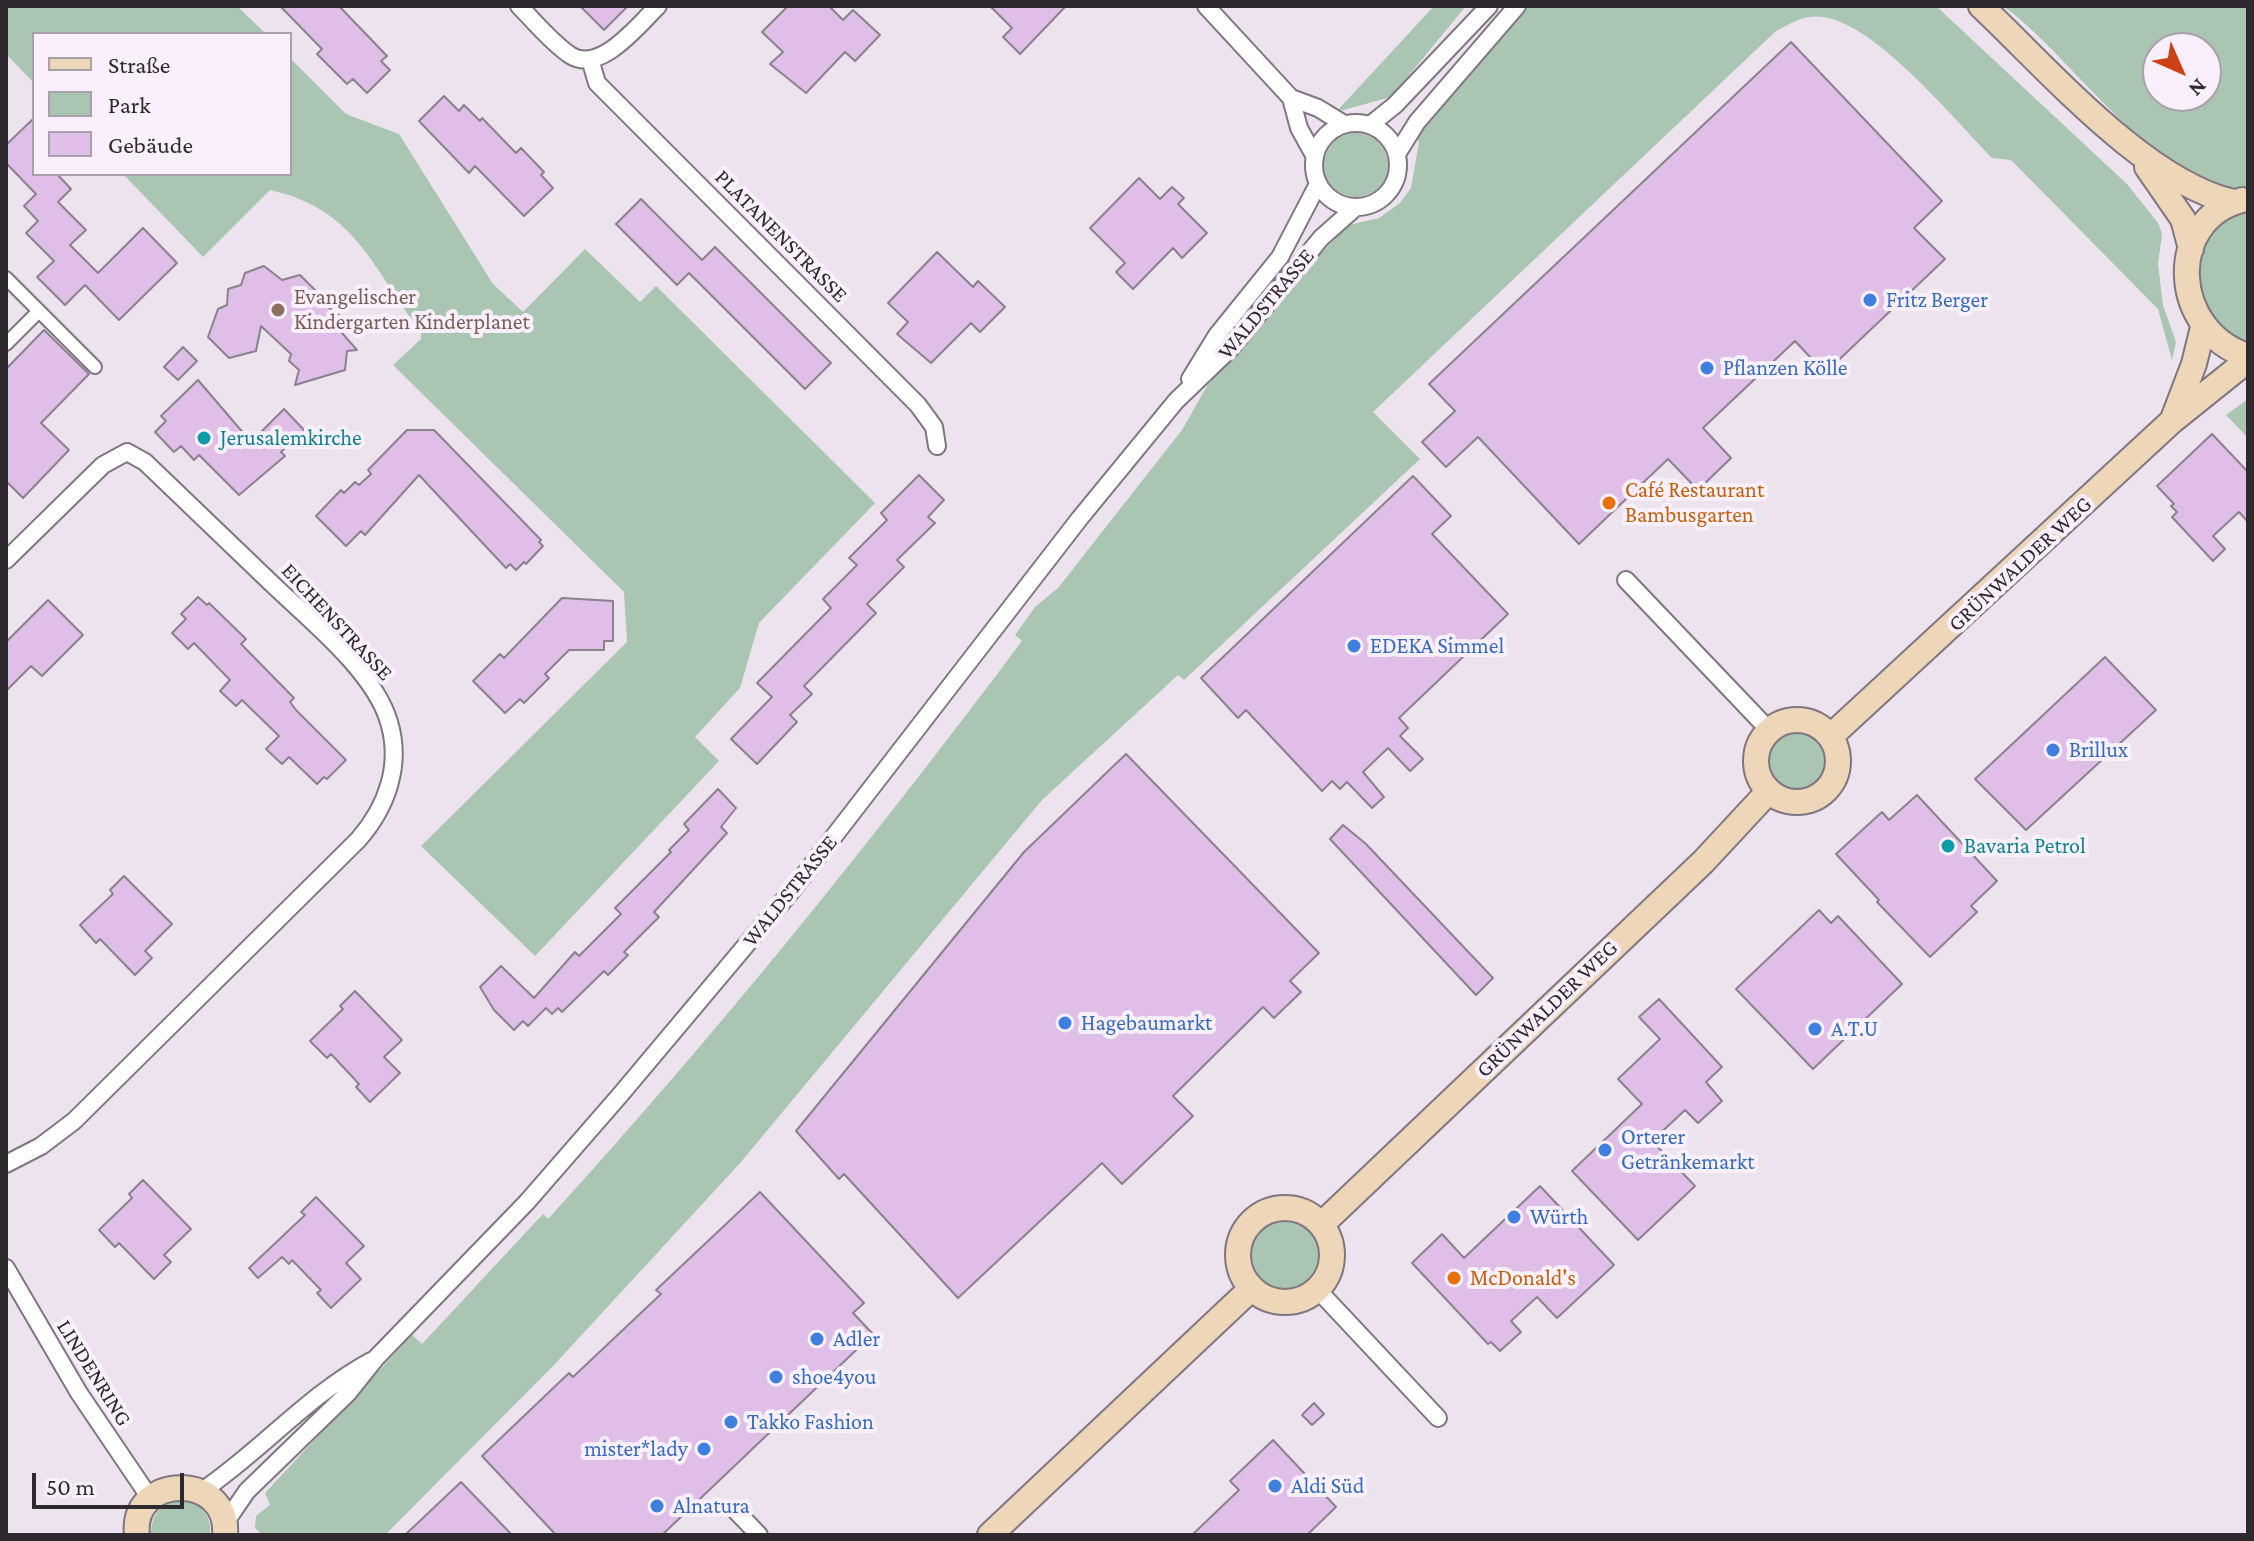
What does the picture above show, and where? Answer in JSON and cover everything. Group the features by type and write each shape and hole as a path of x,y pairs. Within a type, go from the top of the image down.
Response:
{"main road":[{"path":"1981,6 2134,150 2182,183 2210,196 2241,200"},
{"path":"2134,150 2183,219 2191,249"},
{"path":"2241,200 2207,221 2191,249 2186,276 2190,303 2203,327 2217,341 2248,358"},
{"name":"GRÜNWALDER WEG","path":"2172,421 2194,364 2203,327"},
{"name":"GRÜNWALDER WEG","path":"1831,736 2172,421 2248,358"},
{"path":"1794,719 1808,720 1831,736 1839,762 1827,790 1812,799 1797,802 1782,799 1769,791 1761,780 1757,754 1769,730 1794,719"},
{"name":"GRÜNWALDER WEG","path":"1322,1224 1703,862 1769,791"},
{"path":"1288,1207 1300,1210 1322,1224 1332,1250 1326,1278 1317,1289 1287,1302 1274,1301 1252,1288 1238,1262 1239,1246 1251,1221 1275,1208 1288,1207"},
{"path":"990,1535 1252,1288"},
{"path":"137,1535 140,1512 150,1498 166,1488 184,1486 202,1491"},
{"name":"WALDSTRASSE","path":"202,1491 217,1504 226,1531"}],"street":[{"path":"519,6 572,57 590,59 611,50 658,6"},
{"path":"1206,6 1291,98 1318,108 1344,124 1370,125 1382,131 1397,154"},
{"path":"1370,125 1395,105 1489,6"},
{"name":"WALDSTRASSE","path":"226,1531 247,1491 348,1393 376,1358 527,1202 733,961 823,851 1050,553 1176,401 1231,348 1321,238 1356,207 1384,196 1394,184 1397,154 1417,122 1517,6"},
{"name":"PLATANENSTRASSE","path":"590,59 597,83 918,405 934,427 937,446"},
{"path":"1291,98 1299,128 1315,157 1318,184 1334,201 1356,207"},
{"path":"1315,157 1325,136 1344,124"},
{"name":"WALDSTRASSE","path":"1176,401 1217,335 1280,257 1318,184"},
{"path":"6,278 95,367"},
{"path":"6,344 39,311"},
{"name":"EICHENSTRASSE","path":"6,560 103,465 127,452 145,462 344,655 382,703 392,733 395,763 377,818 358,840 74,1121 41,1146 6,1164"},
{"path":"1626,580 1769,730"},
{"name":"LINDENRING","path":"6,1268 79,1393 150,1498"},
{"path":"1317,1289 1438,1418"},
{"name":"WALDSTRASSE","path":"202,1491 231,1471 336,1379 376,1358"},
{"path":"735,1510 759,1535"}],"green space":[{"path":"6,6 237,6 264,32 32,32 32,81 6,54"},
{"path":"1434,6 1466,6 1391,97 1336,112"},
{"path":"1528,6 1936,6 2127,184 2158,223 2162,234 2158,264 2163,305 2176,342 2172,360 2158,309 2011,160 1992,158 1890,54 1844,23 1823,17 1804,18 1776,31 1373,412 1420,459 1184,680 1178,675 1042,800 741,1162 554,1365 385,1535 262,1535 255,1528 256,1516 270,1505 265,1493 412,1335 422,1344 543,1214 548,1219 733,1008 908,790 1022,641 1015,635 1035,607 1058,588 1182,430 1207,386 1319,255 1349,225 1379,218 1400,203 1411,188 1419,142 1416,138 1434,112"},
{"path":"2003,6 2248,6 2248,187 2218,186 2186,172 2153,149 2028,26"},
{"path":"292,60 346,114 399,134 493,284 523,312 585,249 640,302 656,286 875,503 759,623 740,688 695,737 719,761 535,956 421,846 627,642 624,592 393,365 421,339 421,332 374,264 343,226 299,199 270,190 203,257 125,176 292,176"},
{"path":"1356,133 1368,135 1379,142 1386,153 1386,177 1379,188 1368,195 1356,197 1344,195 1333,188 1326,177 1324,165 1326,153 1333,142 1344,135"},
{"path":"2248,209 2248,345 2218,326 2200,295 2198,277 2199,260 2205,243 2216,228"},
{"path":"2248,399 2248,438 2226,415"},
{"path":"1797,728 1815,734 1823,742 1829,760 1823,778 1815,786 1797,792 1779,786 1771,778 1765,760 1771,742 1779,734"},
{"path":"1278,1218 1292,1218 1306,1224 1317,1235 1323,1256 1320,1271 1312,1283 1292,1294 1278,1294 1264,1288 1253,1277 1247,1263 1247,1249 1253,1235 1264,1224"},
{"path":"185,1499 205,1512 210,1535 151,1535 153,1520 160,1509 170,1502"}],"building":[{"path":"280,6 339,6 387,56 381,61 390,70 367,93 353,79 347,84 317,54 322,49"},
{"path":"580,6 628,6 604,30"},
{"path":"788,6 829,6 843,20 853,10 880,35 855,61 845,52 806,93 770,64 783,52 762,32"},
{"path":"990,6 1066,6 1020,54 1003,37 1012,28"},
{"path":"1791,42 1942,201 1914,228 1945,259 1825,373 1795,341 1703,428 1731,458 1698,490 1668,459 1579,544 1478,437 1446,467 1422,442 1455,411 1429,384"},
{"path":"444,96 459,111 464,105 480,121 482,118 516,153 521,148 544,172 541,175 553,188 524,216 475,166 469,173 419,121"},
{"path":"32,120 32,176 59,176 71,189 58,202 86,230 70,245 98,273 143,228 177,263 119,320 85,285 65,305 37,277 54,261 26,233 38,221 24,206 36,194 6,163 6,145"},
{"path":"1139,178 1160,199 1172,187 1184,198 1178,204 1207,233 1182,258 1173,248 1133,289 1116,272 1125,263 1090,228"},
{"path":"641,199 702,260 715,247 831,363 805,389 689,273 677,285 616,224"},
{"path":"937,252 973,287 978,281 1005,307 980,332 971,323 931,363 897,334 908,322 888,303"},
{"path":"264,266 282,280 300,275 317,292 319,300 344,319 342,333 357,350 347,351 345,370 295,385 299,370 289,361 291,354 261,326 256,351 229,358 208,337 218,309 227,305 228,289 241,285 245,273"},
{"path":"44,330 89,374 41,423 69,450 23,498 6,481 6,369"},
{"path":"183,347 197,361 178,380 164,367"},
{"name":"Jerusalemkirche","path":"198,380 251,442 284,409 304,430 281,452 285,456 239,495 199,455 194,460 181,446 174,452 155,432 166,421 161,416"},
{"path":"407,430 434,430 541,540 539,542 543,546 526,564 524,562 516,570 510,564 506,568 419,475 365,535 361,531 346,546 316,516 341,490 344,493 355,482 359,485 371,474 368,470"},
{"path":"2212,434 2248,472 2248,522 2239,512 2213,536 2225,549 2213,561 2172,517 2177,512 2171,506 2174,504 2157,486"},
{"path":"919,475 944,500 928,517 935,523 897,560 904,567 867,604 876,613 804,686 812,694 790,715 797,722 757,764 731,739 772,697 757,683 831,608 823,599 857,565 849,558 887,520 881,513"},
{"name":"EDEKA Simmel","path":"1413,476 1451,516 1432,534 1508,614 1399,718 1408,728 1400,736 1423,759 1410,771 1388,748 1363,772 1384,797 1372,808 1347,782 1340,789 1332,781 1322,791 1246,710 1238,718 1201,678"},
{"path":"198,597 207,605 209,603 246,639 241,644 294,698 290,702 296,710 346,760 327,779 324,777 317,784 289,757 282,764 266,749 279,736 242,700 236,706 220,691 230,680 194,643 188,649 172,633 186,619 181,614"},
{"path":"562,598 613,601 613,641 604,641 604,650 569,650 545,674 549,678 524,703 520,699 505,713 473,681 500,654 504,658"},
{"path":"48,600 83,635 42,676 31,666 6,691 6,642"},
{"path":"2105,657 2156,710 2026,830 1975,779"},
{"name":"Hagebaumarkt","path":"1126,754 1319,953 1290,981 1301,992 1274,1018 1263,1007 1173,1096 1193,1116 1122,1184 1102,1163 958,1298 844,1174 839,1179 796,1131 1024,852"},
{"path":"718,789 736,808 721,827 727,833 654,912 659,917 624,952 628,955 608,975 604,971 562,1012 558,1008 552,1014 546,1008 528,1026 523,1021 514,1030 494,1010 480,987 501,966 534,998 575,952 579,956 621,914 615,908 671,852 669,850 689,830 684,824"},
{"path":"1917,795 1997,881 1971,906 1977,912 1930,957 1836,854 1882,812 1889,820"},
{"path":"1343,825 1366,844 1493,978 1476,995 1330,839"},
{"path":"124,876 172,924 145,951 152,958 135,975 100,939 96,943 80,925 113,894 110,890"},
{"name":"A.T.U","path":"1819,910 1831,923 1838,916 1902,984 1813,1069 1736,989"},
{"path":"355,991 402,1040 384,1057 400,1073 370,1102 356,1087 359,1084 331,1054 327,1058 310,1041 343,1009 340,1006"},
{"path":"1659,999 1722,1067 1706,1082 1722,1101 1698,1123 1685,1110 1652,1141 1695,1186 1638,1240 1572,1171 1642,1104 1618,1079 1660,1039 1639,1017"},
{"path":"143,1180 191,1229 164,1255 171,1262 154,1279 119,1243 115,1247 99,1230 132,1198 129,1194"},
{"path":"1540,1186 1614,1265 1557,1318 1537,1297 1511,1321 1521,1332 1500,1351 1491,1342 1488,1344 1412,1263 1442,1234 1464,1258"},
{"path":"760,1192 864,1303 853,1313 873,1334 662,1535 556,1535 482,1456 569,1373 573,1377 661,1294 656,1290"},
{"path":"316,1197 364,1246 346,1263 361,1279 331,1308 317,1293 321,1290 292,1260 289,1264 282,1257 258,1278 249,1268 305,1215 301,1212"},
{"path":"1314,1403 1324,1414 1312,1425 1302,1415"},
{"name":"Aldi Süd","path":"1273,1440 1336,1507 1307,1535 1192,1535 1239,1490 1230,1481"},
{"path":"461,1482 512,1535 405,1535"}],"place":[{"name":"Fritz Berger","path":"1870,300"},
{"name":"Evangelischer Kindergarten Kinderplanet","path":"278,310"},
{"name":"Pflanzen Kölle","path":"1707,368"},
{"name":"Jerusalemkirche","path":"204,438"},
{"name":"Café Restaurant Bambusgarten","path":"1609,503"},
{"name":"EDEKA Simmel","path":"1354,646"},
{"name":"Brillux","path":"2053,750"},
{"name":"Bavaria Petrol","path":"1948,846"},
{"name":"Hagebaumarkt","path":"1065,1023"},
{"name":"A.T.U","path":"1815,1029"},
{"name":"Orterer Getränkemarkt","path":"1605,1150"},
{"name":"Würth","path":"1514,1217"},
{"name":"McDonald's","path":"1454,1278"},
{"name":"Adler","path":"817,1339"},
{"name":"shoe4you","path":"776,1377"},
{"name":"Takko Fashion","path":"731,1422"},
{"name":"mister*lady","path":"704,1449"},
{"name":"Aldi Süd","path":"1275,1486"},
{"name":"Alnatura","path":"657,1506"}]}
